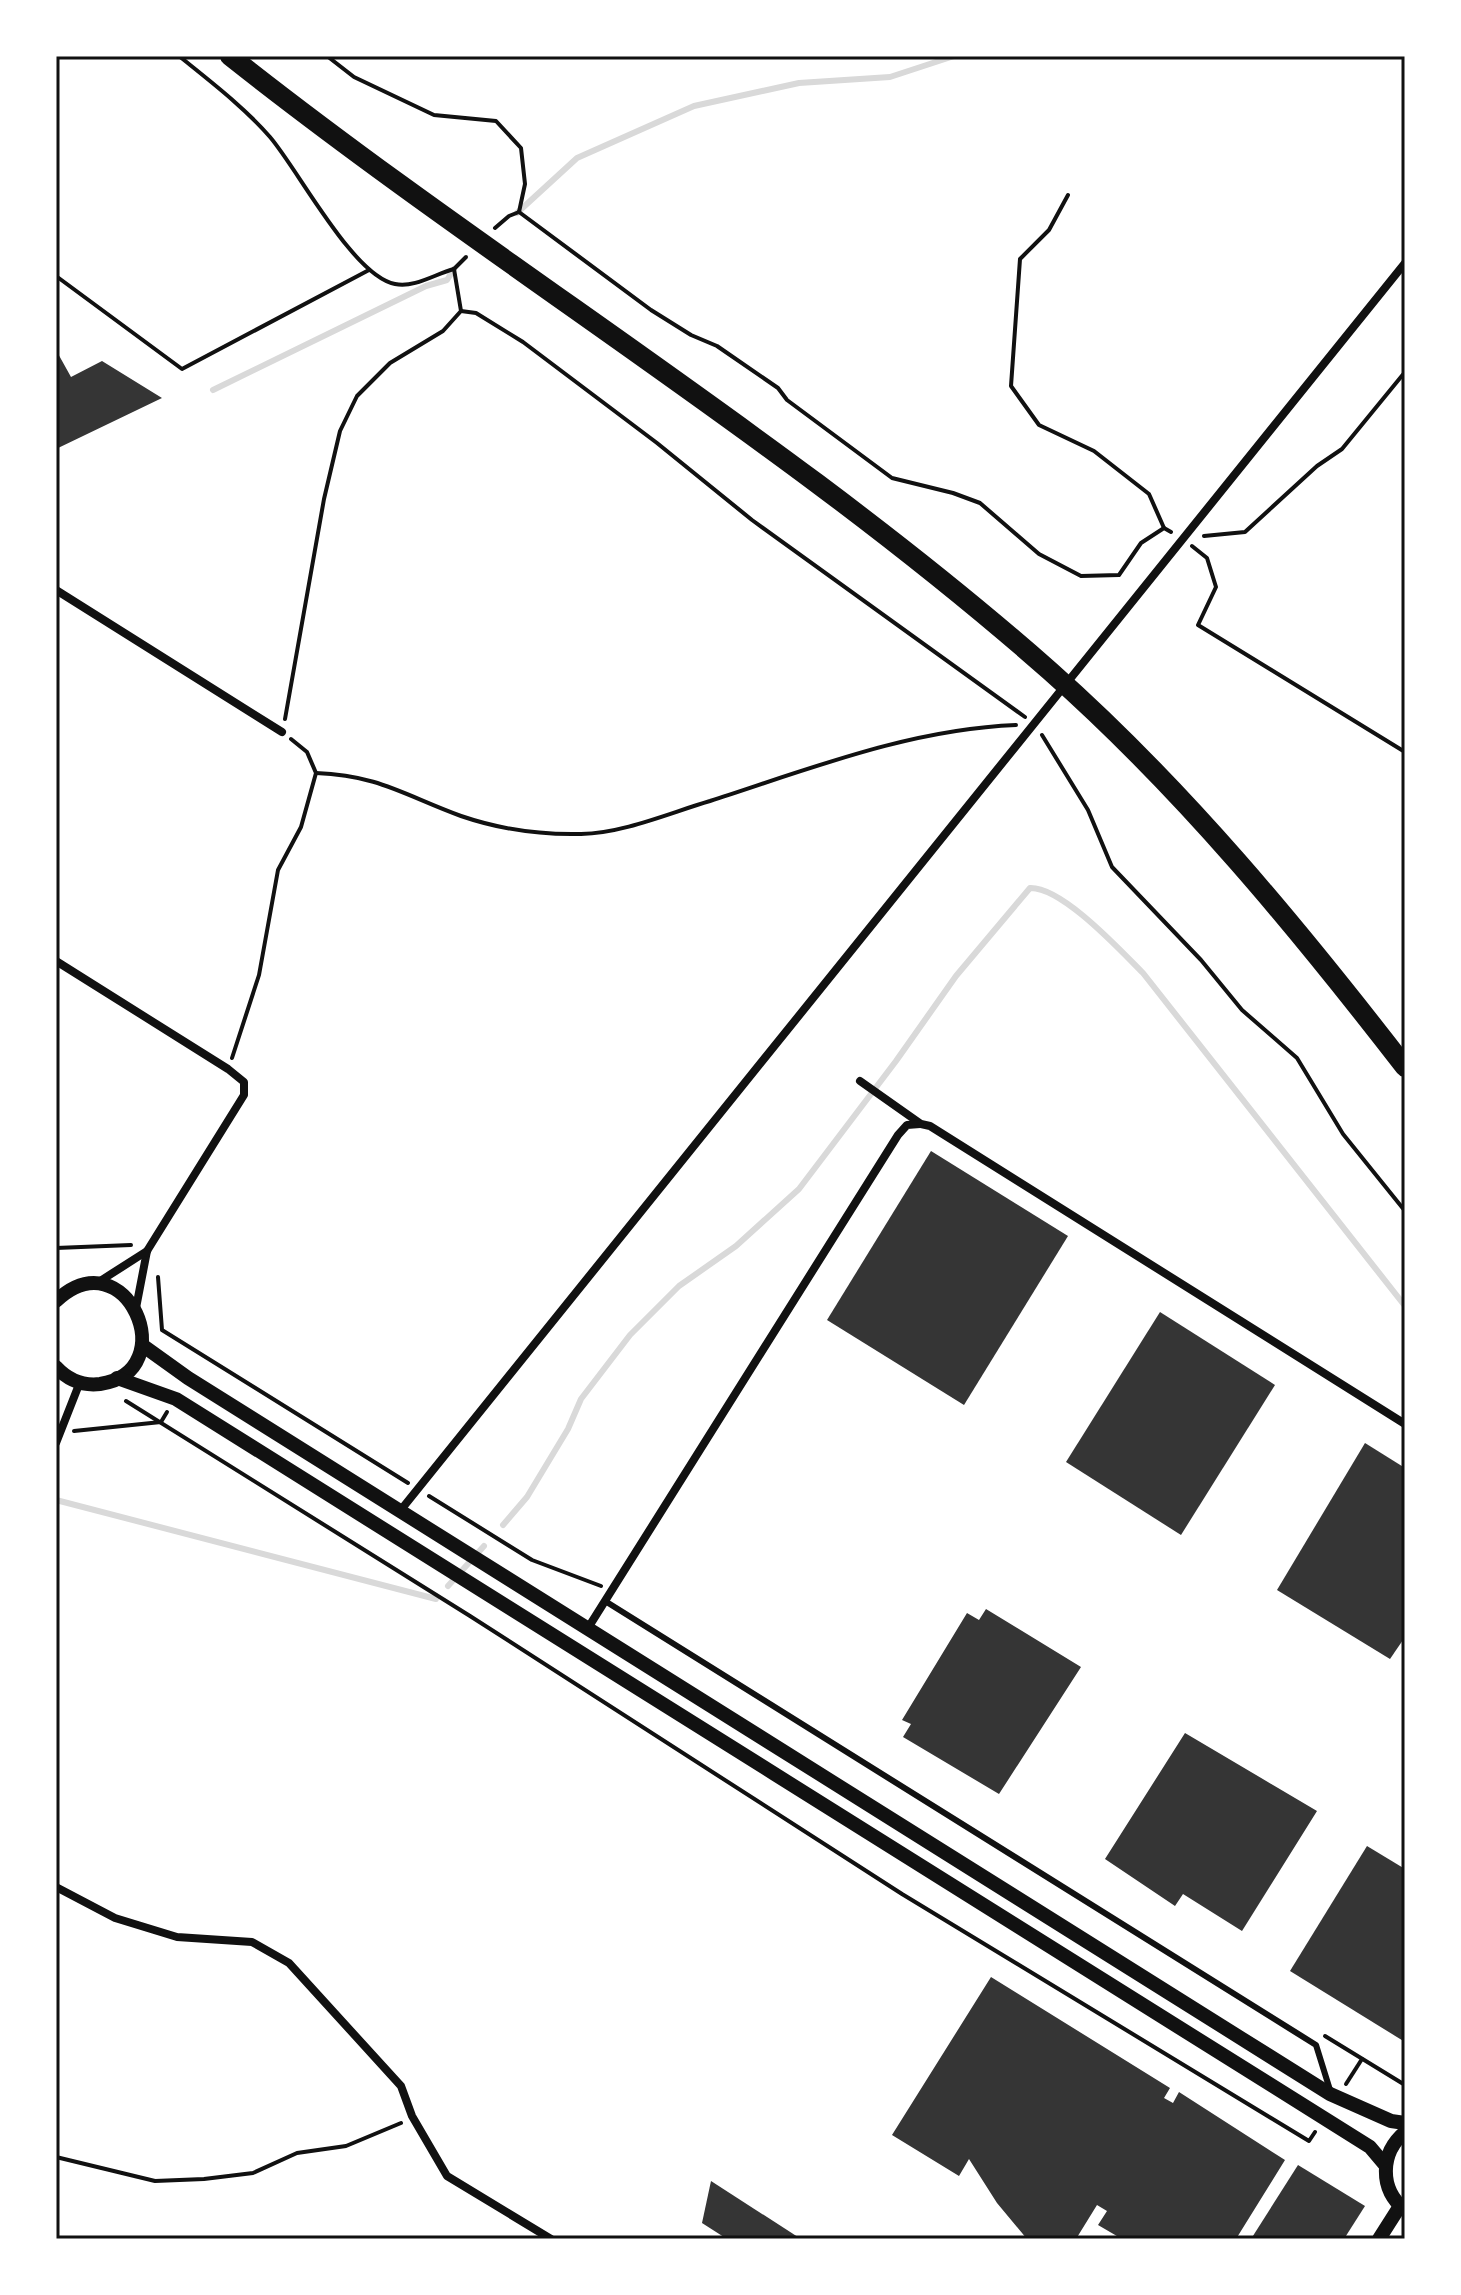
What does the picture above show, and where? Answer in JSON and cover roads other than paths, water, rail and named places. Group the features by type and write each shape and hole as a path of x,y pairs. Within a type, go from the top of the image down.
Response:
{"highway":[{"path":"230,56 301,113 490,252 885,534 1048,670 1152,769 1240,863 1312,947 1405,1067"}],"street":[{"path":"400,1511 1405,263"},
{"path":"56,590 282,732"},
{"path":"56,961 244,1082 244,1095 147,1251 136,1308"},
{"path":"860,1081 921,1124"},
{"path":"588,1628 907,1125 930,1126 1405,1424"},
{"path":"56,1301 62,1289 95,1284 147,1251"},
{"path":"95,1284 118,1291 136,1308 142,1323 142,1345 133,1364 110,1381"},
{"path":"142,1345 188,1378 1330,2094 1391,2121 1405,2123"},
{"path":"56,1367 65,1376 80,1382 110,1381 176,1399 1370,2147 1386,2166"},
{"path":"57,1438 80,1382"},
{"path":"56,1887 115,1918 177,1937 252,1942 289,1963 401,2086 412,2116 447,2176 551,2239"},
{"path":"1379,2239 1402,2208 1387,2184 1386,2166 1391,2148 1405,2132"}],"lane":[{"path":"605,1601 1316,2045 1330,2094"}],"waterway":[{"path":"517,213 577,158 694,106 799,83 890,77 954,56"},
{"path":"213,390 426,286 447,280 454,269"},
{"path":"503,1525 527,1497 568,1429 581,1399 630,1335 679,1286 736,1246 799,1189 956,976 1030,888 1043,890 1073,908 1143,973 1405,1306"},
{"path":"56,1500 436,1599"},
{"path":"448,1586 484,1546"}]}
